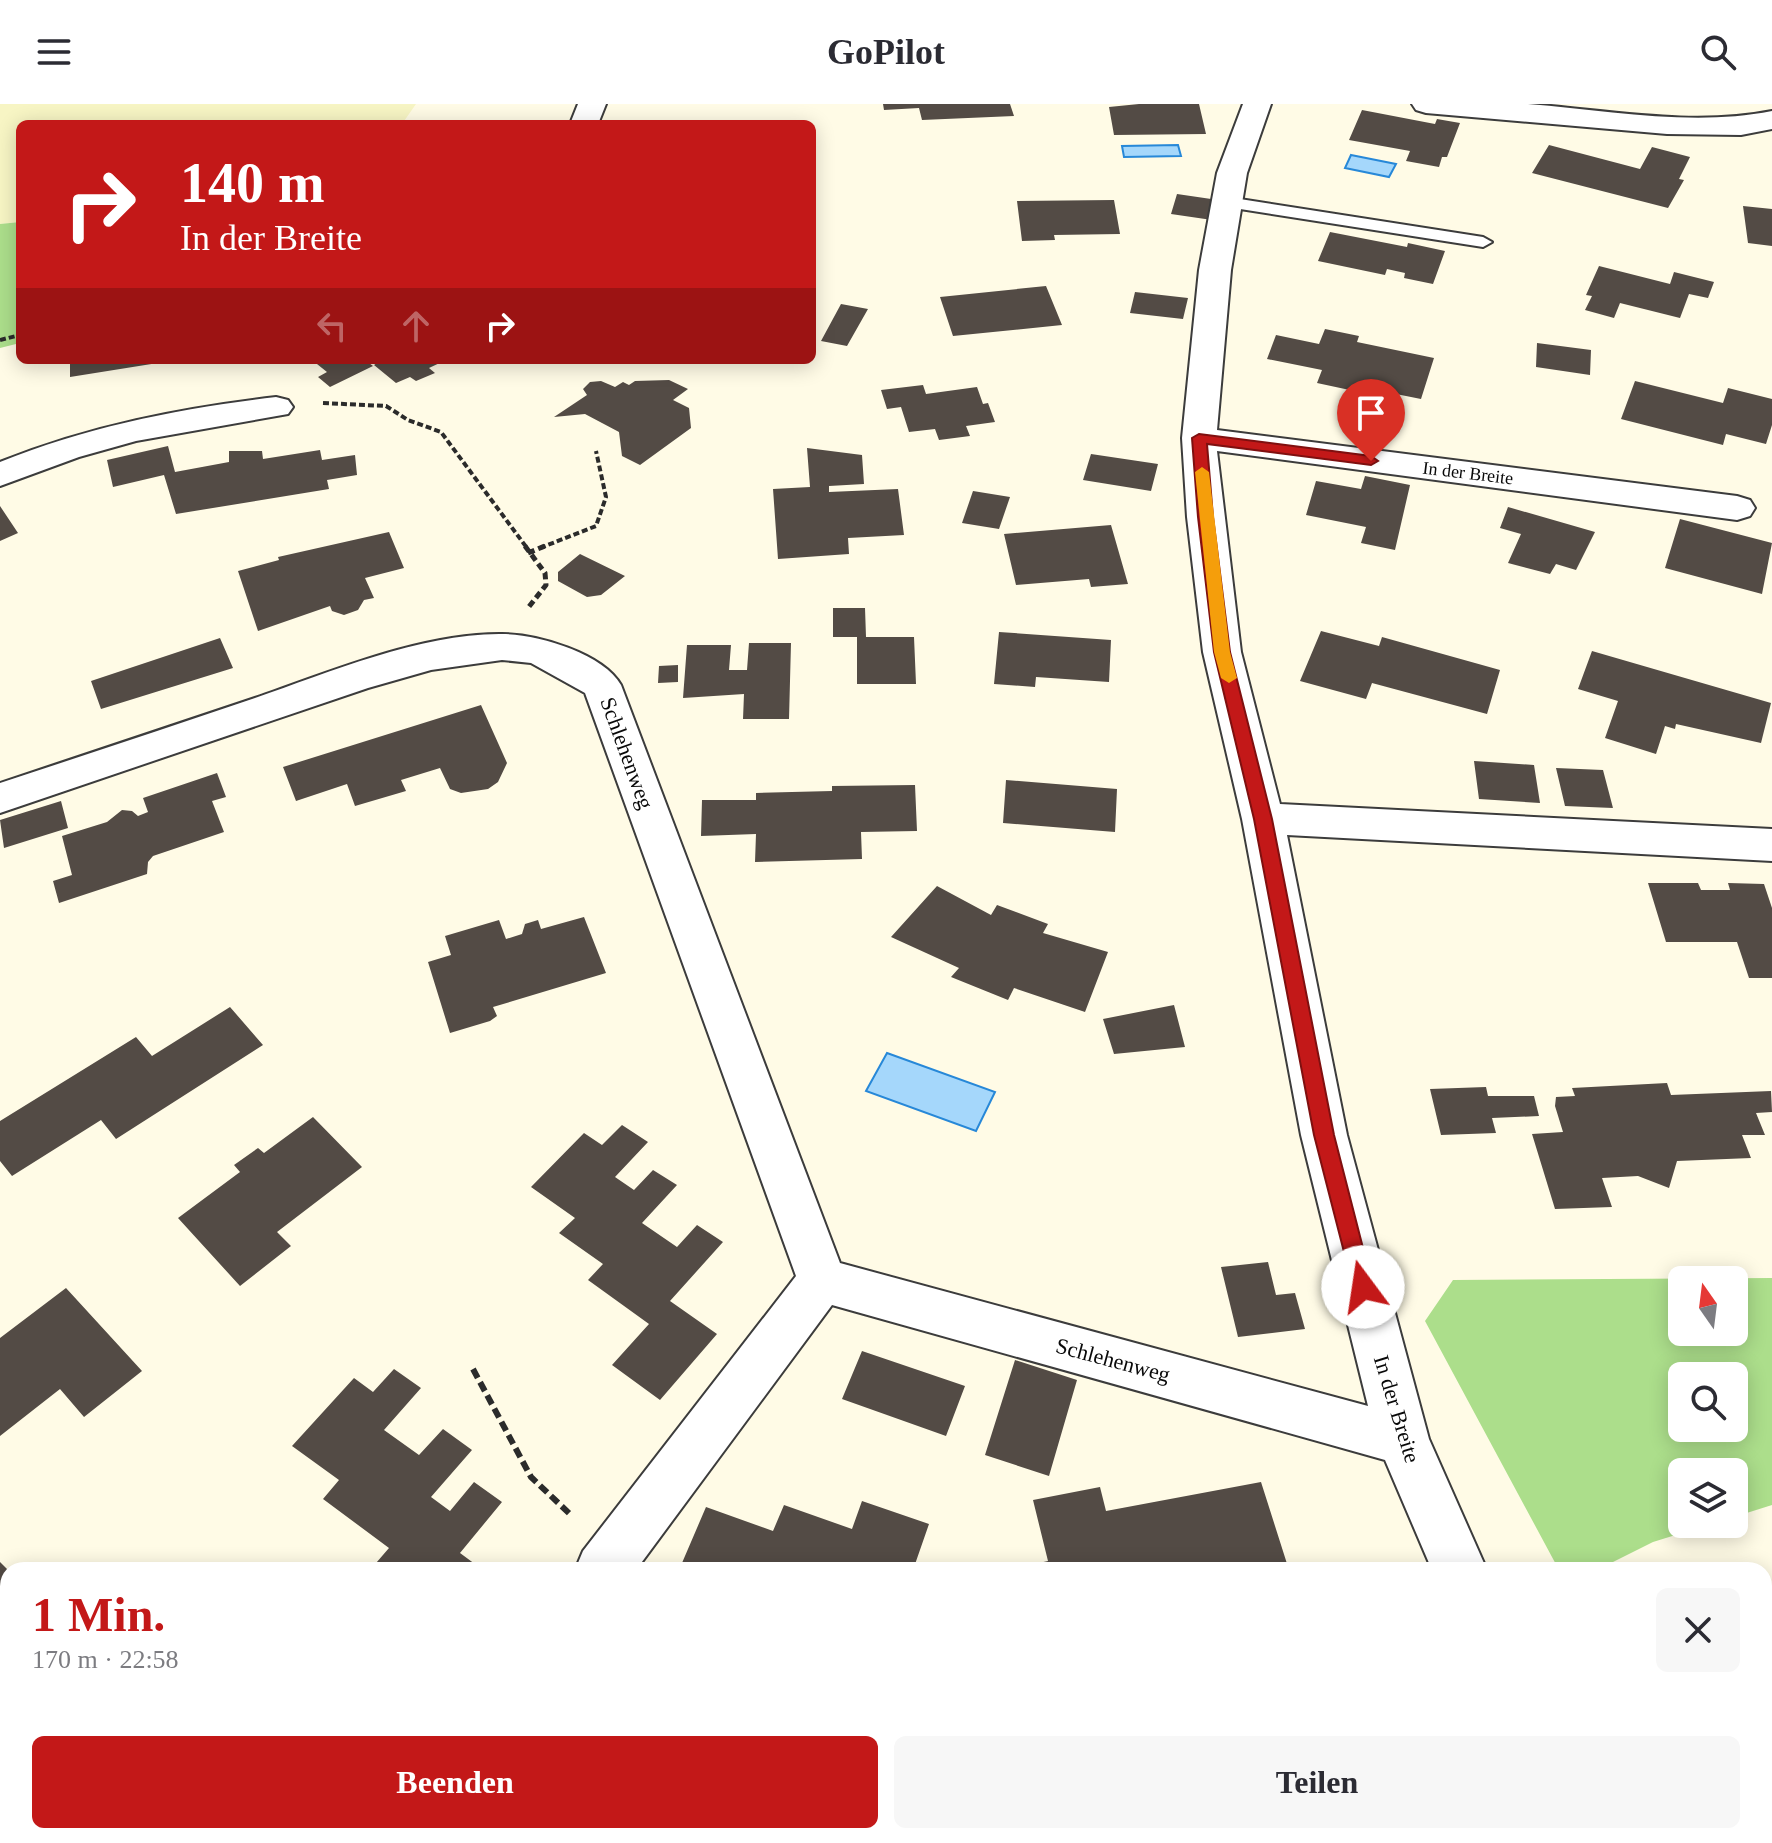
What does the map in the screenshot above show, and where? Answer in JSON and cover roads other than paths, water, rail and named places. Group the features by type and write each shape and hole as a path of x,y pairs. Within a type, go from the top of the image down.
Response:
{"street":[{"name":"In der Breite","path":"1257,104 1232,173 1215,270 1199,438 1205,517 1222,652 1263,819 1324,1135 1403,1440 1456,1562"},
{"path":"1426,104 1667,125 1741,126 1772,120"},
{"path":"0,475 52,452 188,417 276,407"},
{"name":"In der Breite","path":"1199,438 1737,508"},
{"name":"Schlehenweg","path":"0,798 425,658 497,647 532,650 562,660 602,685 822,1280 1403,1440"},
{"path":"1263,819 1392,823 1772,845"},
{"path":"609,1562 822,1280"}],"lane":[{"path":"1227,202 1483,242"}],"water":[{"path":"1178,145 1181,156 1124,157 1122,146"},
{"path":"1351,155 1396,164 1389,177 1345,168"},
{"path":"887,1053 995,1092 976,1131 866,1091"}]}
